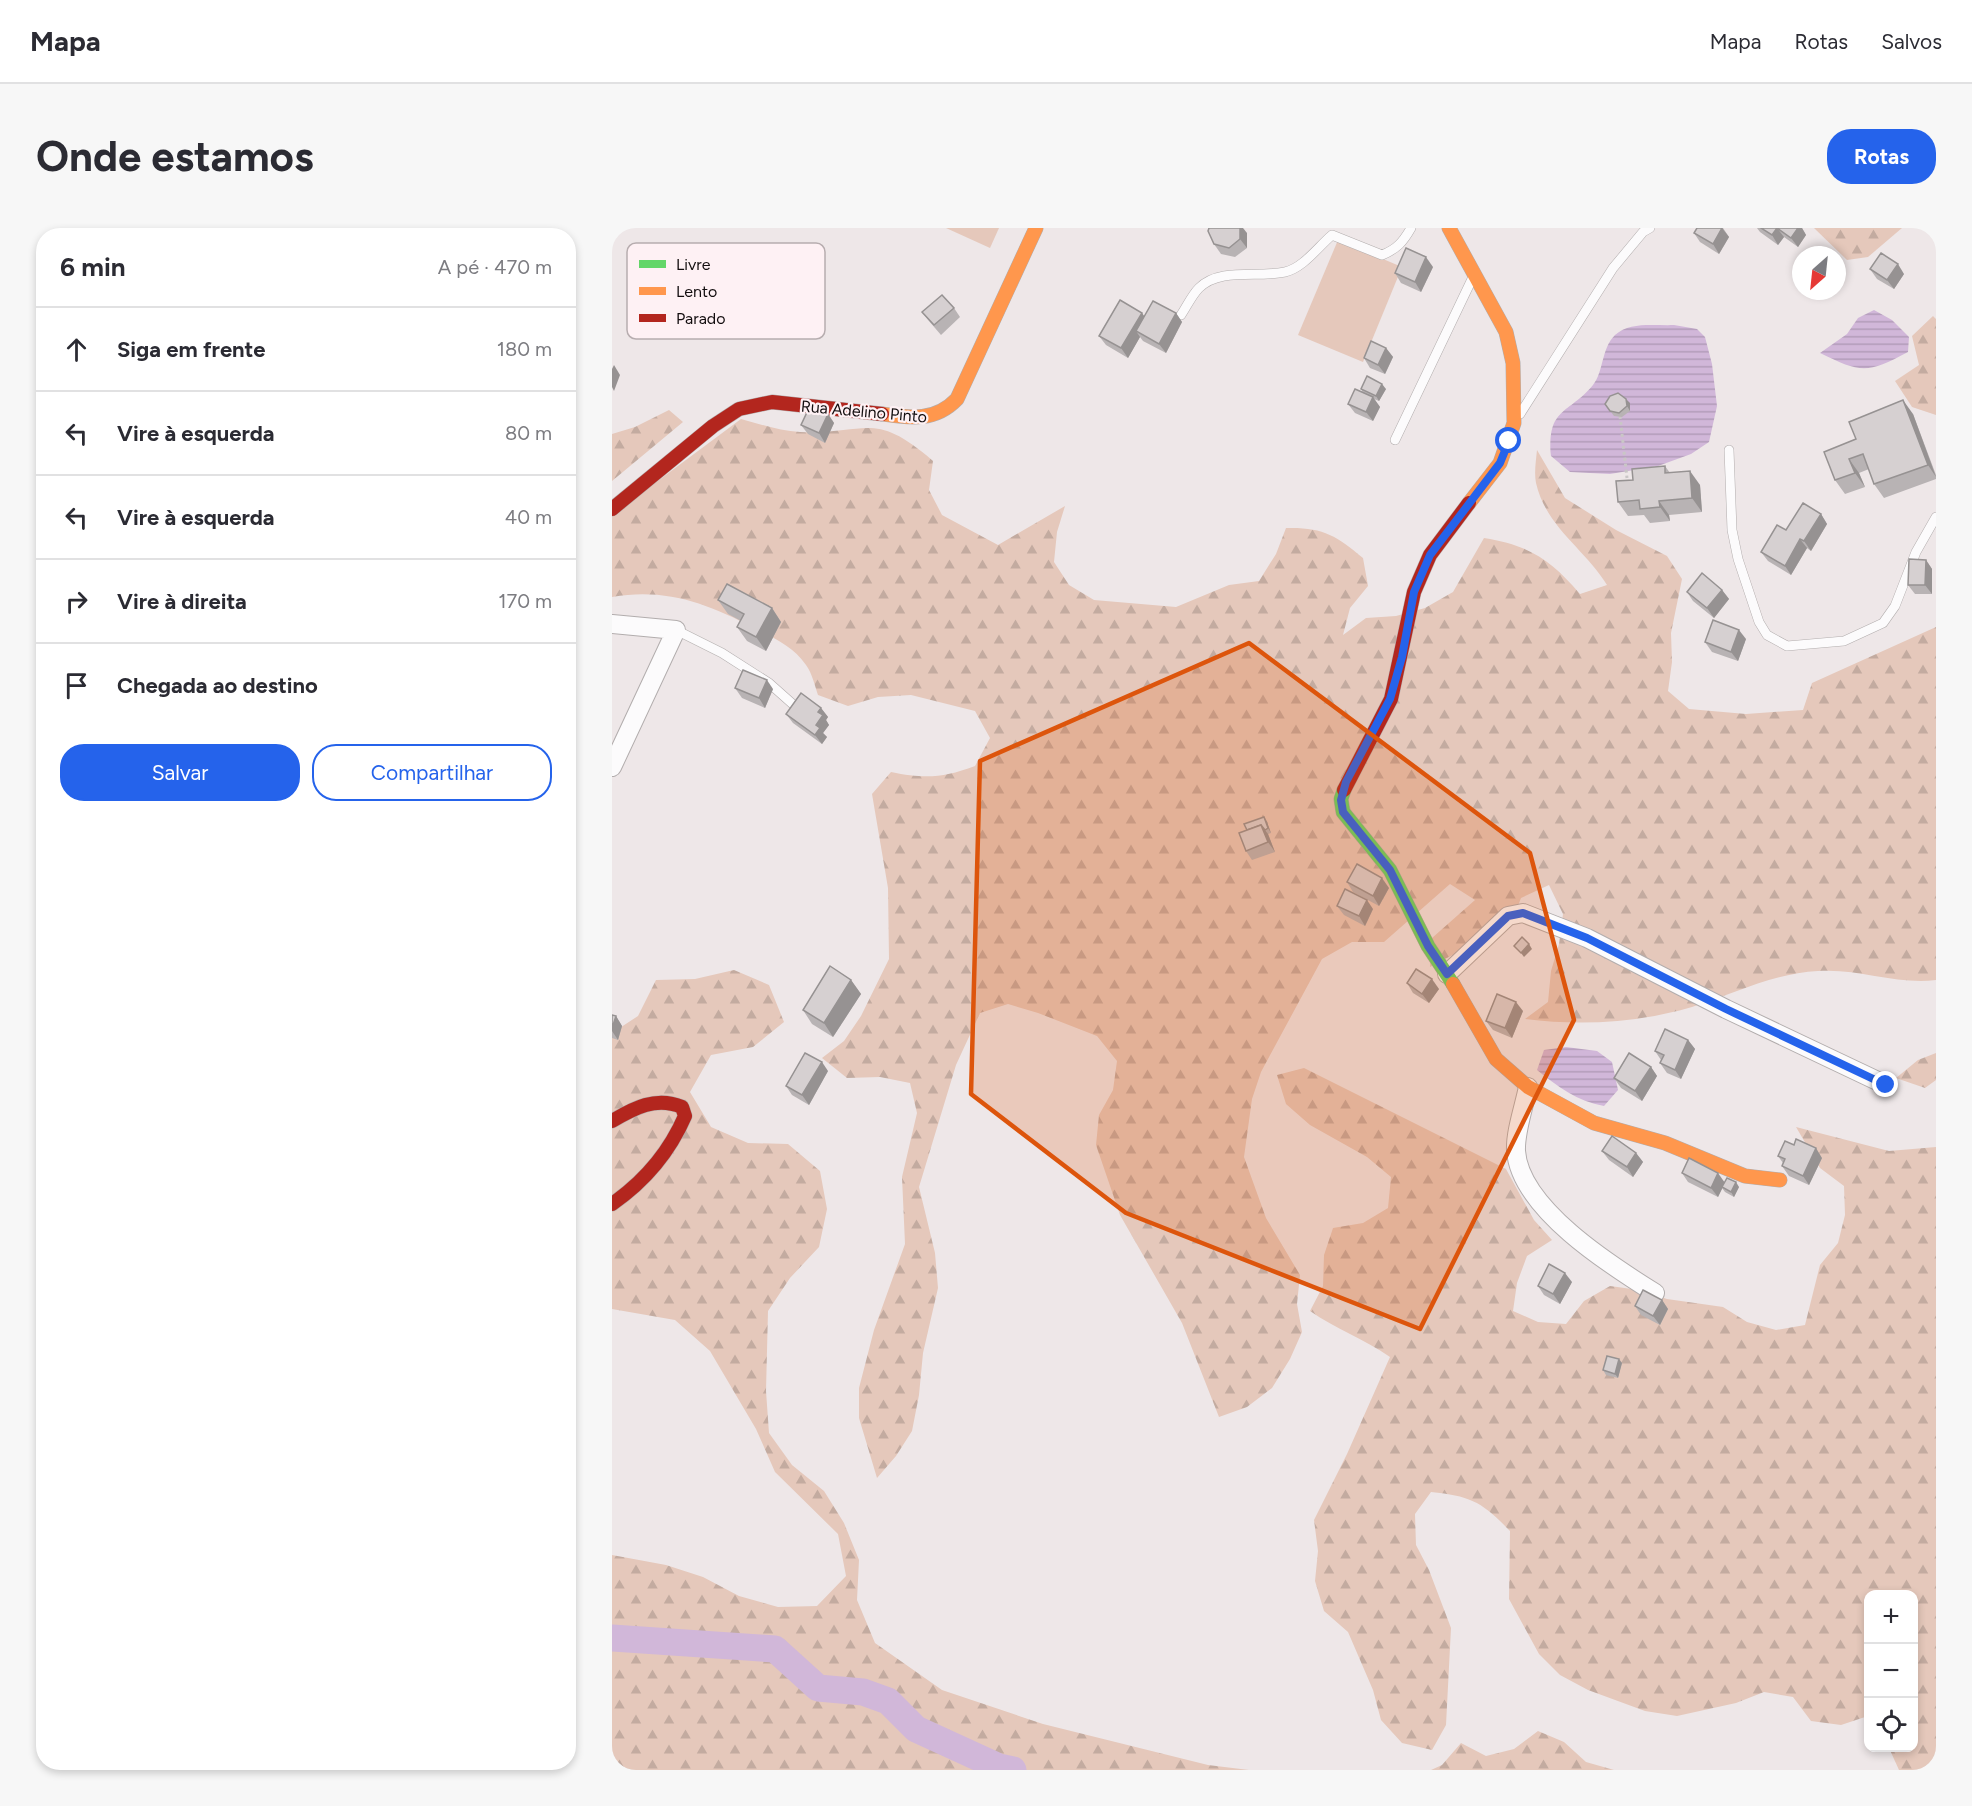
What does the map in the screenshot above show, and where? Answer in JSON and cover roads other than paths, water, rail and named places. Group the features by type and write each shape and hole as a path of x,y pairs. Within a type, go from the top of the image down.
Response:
{"street":[{"name":"Rua Adelino Pinto","path":"612,509 713,426 740,409 772,402 913,418 935,417 946,411 957,399 1036,228"},
{"path":"1449,228 1506,332 1513,363 1514,423 1500,463 1430,555 1414,592 1402,657 1390,699 1346,782 1341,800 1343,812 1390,870 1428,946 1447,974 1496,1059 1528,1087 1594,1123 1665,1143 1737,1173 1780,1180"},
{"path":"612,624 676,630 612,767"},
{"path":"1447,974 1508,916 1523,913 1587,938 1726,1009 1886,1085"},
{"path":"1528,1087 1516,1150 1523,1180 1540,1203 1604,1262 1655,1293"},
{"path":"612,1121 627,1112 659,1100 673,1102 682,1107 686,1116 678,1135 650,1172 626,1196 612,1204"}],"lane":[{"path":"1181,315 1199,288 1210,280 1224,276 1286,272 1299,266 1329,232 1382,255 1394,250 1403,242 1411,228"},
{"path":"1514,423 1613,268 1643,232 1650,228"},
{"path":"1395,440 1474,275"},
{"path":"1728,450 1732,530 1738,559 1759,622 1767,635 1787,646 1844,640 1883,623 1895,606 1916,552 1936,517"},
{"path":"676,630 732,659 769,683 796,707"}],"waterway":[{"path":"612,1638 775,1649 818,1688 863,1692 888,1701 916,1729 999,1767 1013,1770"}]}
